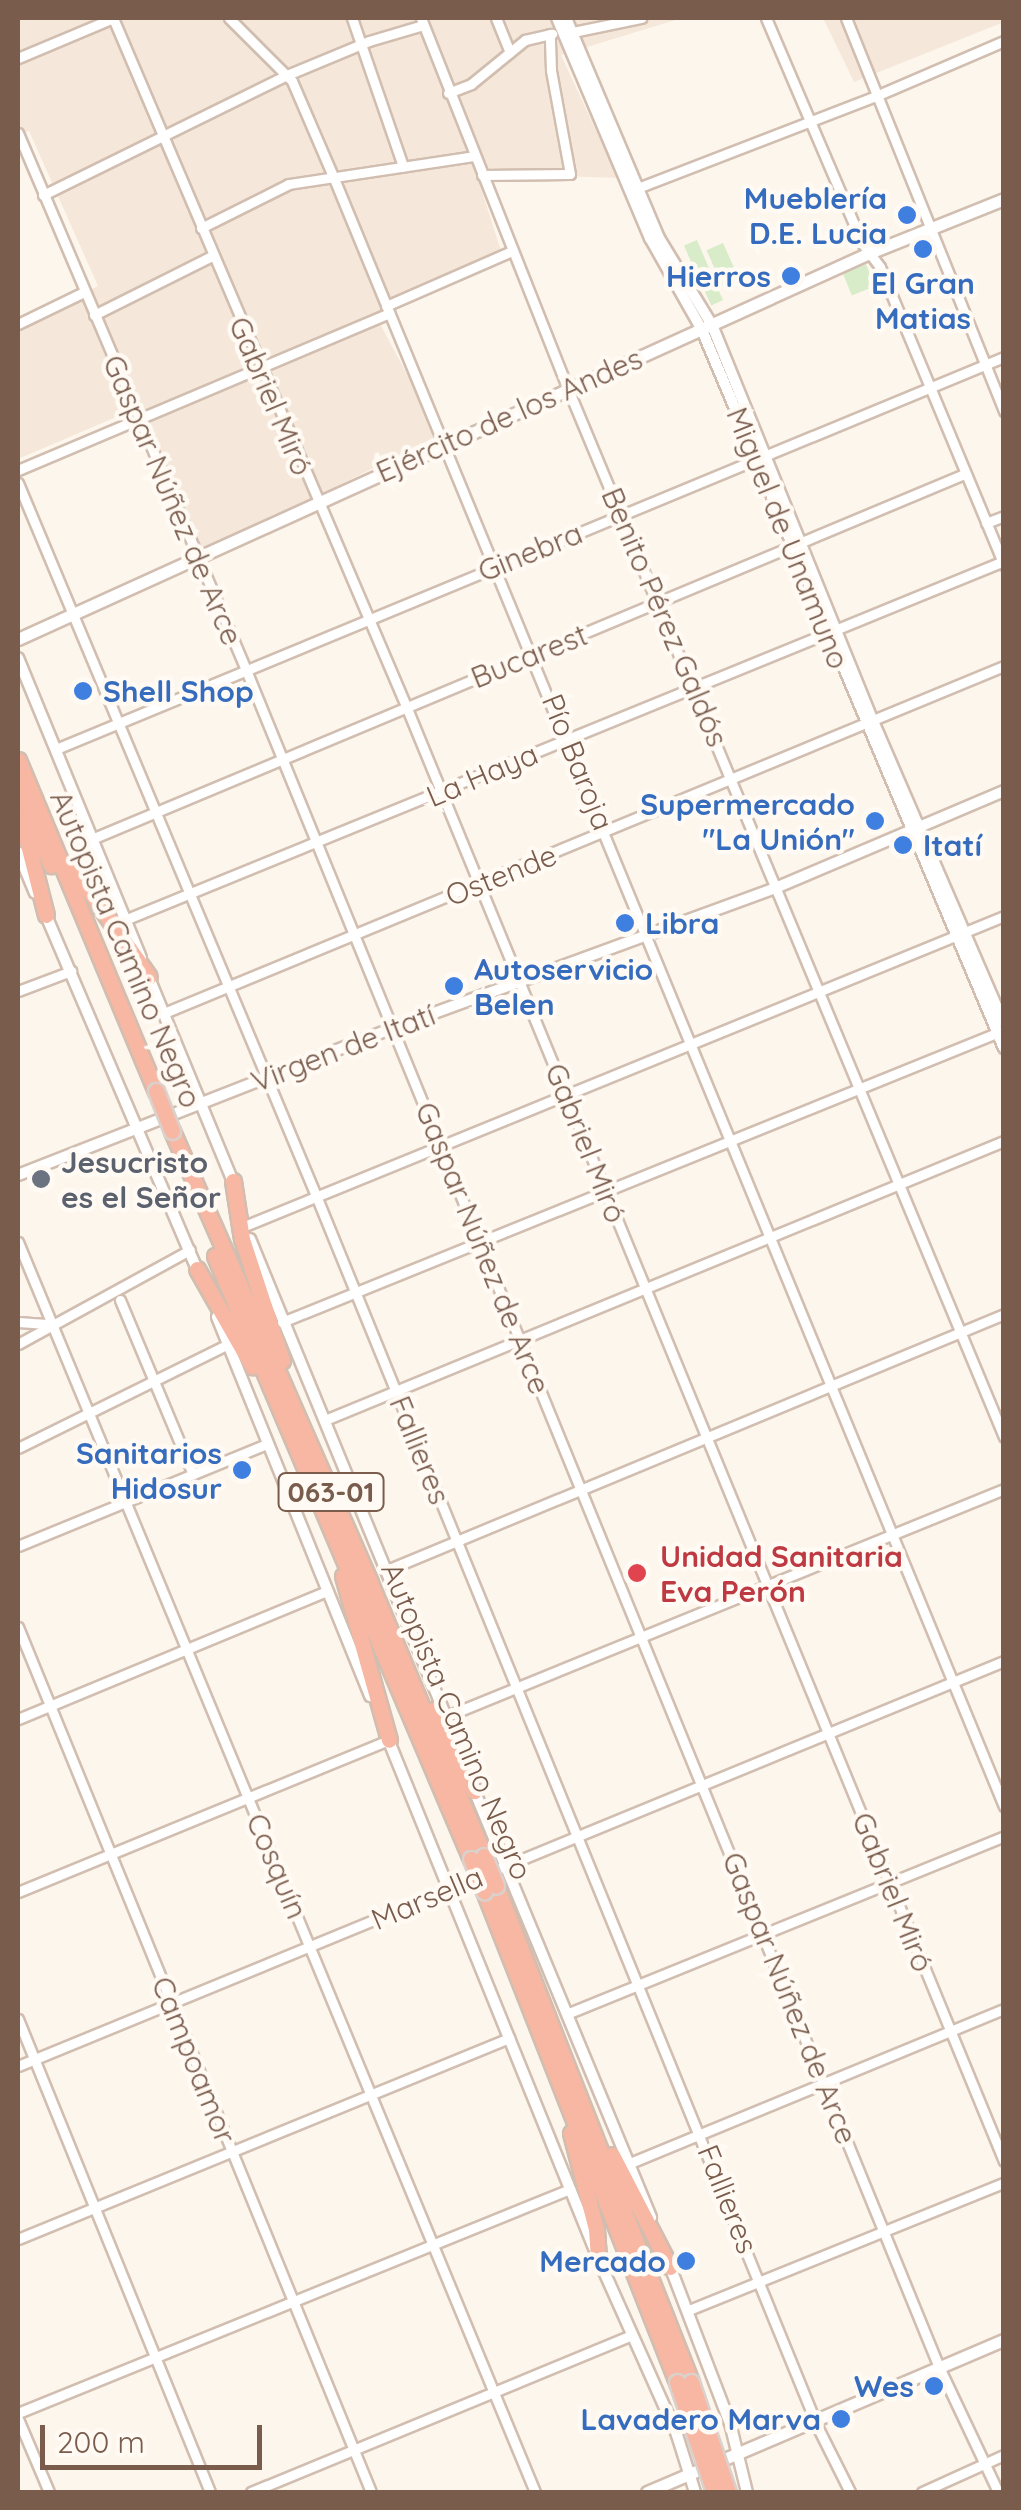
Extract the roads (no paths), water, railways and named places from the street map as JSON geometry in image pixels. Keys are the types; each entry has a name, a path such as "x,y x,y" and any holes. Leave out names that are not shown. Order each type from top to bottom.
{"highway":[{"name":"Autopista Camino Negro","path":"18,760 23,785 167,1132 292,1421 370,1583 477,1858"},
{"path":"23,785 83,886 149,977"},
{"path":"18,804 46,915"},
{"path":"233,1181 242,1239 292,1421"},
{"path":"198,1270 292,1421"},
{"name":"Autopista Camino Negro","path":"292,1421 333,1533 551,2020 684,2382 714,2492"},
{"path":"333,1533 388,1740"},
{"path":"370,1583 474,1790"},
{"name":"Autopista Camino Negro","path":"490,1889 555,2071 728,2492"},
{"path":"551,2020 600,2132 670,2267"},
{"path":"555,2071 596,2229 598,2258"}],"main road":[{"name":"Ejército de los Andes","path":"18,638 869,253 1004,199"},
{"path":"648,2492 1004,2340"}],"street":[{"path":"18,58 113,18"},
{"name":"Gabriel Miró","path":"113,18 406,706 1004,2161"},
{"name":"Pío Baroja","path":"230,18 287,76 334,176 534,654 1004,1806"},
{"path":"352,18 403,166"},
{"path":"496,18 510,52"},
{"path":"557,18 568,33"},
{"path":"566,18 568,33"},
{"path":"448,93 471,84 530,38 641,18"},
{"path":"766,18 869,253 880,267 1003,562"},
{"path":"846,18 1004,411"},
{"path":"43,195 287,76 422,21"},
{"name":"Benito Pérez Galdós","path":"422,21 512,252 1004,1437"},
{"name":"Miguel de Unamuno","path":"568,33 634,190 706,328 1002,1036"},
{"path":"482,175 570,174 551,70 550,34"},
{"path":"634,190 878,95 1004,41"},
{"name":"Gaspar Núñez de Arce","path":"18,138 246,670 939,2367 998,2492"},
{"path":"201,228 282,186 474,156"},
{"path":"18,470 388,310 512,252"},
{"path":"94,314 212,256"},
{"path":"18,324 84,292"},
{"name":"Ginebra","path":"56,749 1004,356"},
{"name":"Bucarest","path":"94,838 964,474"},
{"name":"Fallieres","path":"18,483 317,1198 816,2420 850,2492"},
{"path":"986,523 1004,516"},
{"name":"La Haya","path":"127,920 1003,562"},
{"path":"18,658 202,1101 282,1322 388,1570 474,1790 508,1864 689,2310 739,2453 747,2492"},
{"name":"Ostende","path":"164,1013 1004,666"},
{"name":"Virgen de Itatí","path":"18,1175 393,1028 778,887 1004,791"},
{"path":"18,852 190,1250 630,2336 677,2435 695,2492"},
{"path":"247,1225 1004,916"},
{"path":"18,991 72,971"},
{"path":"282,1322 1002,1036"},
{"path":"325,1420 1004,1141"},
{"name":"Cosquín","path":"18,1242 535,2492"},
{"path":"18,1344 190,1250"},
{"path":"120,1300 192,1472"},
{"path":"388,1570 1004,1314"},
{"path":"18,1322 51,1324"},
{"path":"18,1448 228,1344"},
{"path":"18,1546 267,1444"},
{"path":"447,1716 1004,1489"},
{"path":"18,1719 327,1592"},
{"name":"Campoamor","path":"18,1628 371,2492"},
{"name":"Marsella","path":"18,2066 1004,1661"},
{"path":"18,1892 388,1740"},
{"path":"568,2013 1004,1836"},
{"path":"630,2162 1004,2010"},
{"path":"18,2019 210,2492"},
{"path":"18,2240 509,2038"},
{"path":"689,2310 1004,2182"},
{"path":"49,2492 18,2416 570,2189"},
{"path":"251,2492 630,2336"},
{"path":"922,2492 1004,2455"}],"place":[{"name":"Mueblería D.E. Lucia","path":"907,215"},
{"name":"El Gran Matias","path":"923,249"},
{"name":"Hierros","path":"791,276"},
{"name":"Shell Shop","path":"83,691"},
{"name":"Supermercado \"La Unión\"","path":"875,821"},
{"name":"Itatí","path":"903,845"},
{"name":"Libra","path":"625,923"},
{"name":"Autoservicio Belen","path":"454,986"},
{"name":"Jesucristo es el Señor","path":"41,1179"},
{"name":"Sanitarios Hidosur","path":"242,1470"},
{"name":"Unidad Sanitaria Eva Perón","path":"637,1573"},
{"name":"Mercado","path":"686,2261"},
{"name":"Wes","path":"934,2386"},
{"name":"Lavadero Marva","path":"841,2419"}]}
